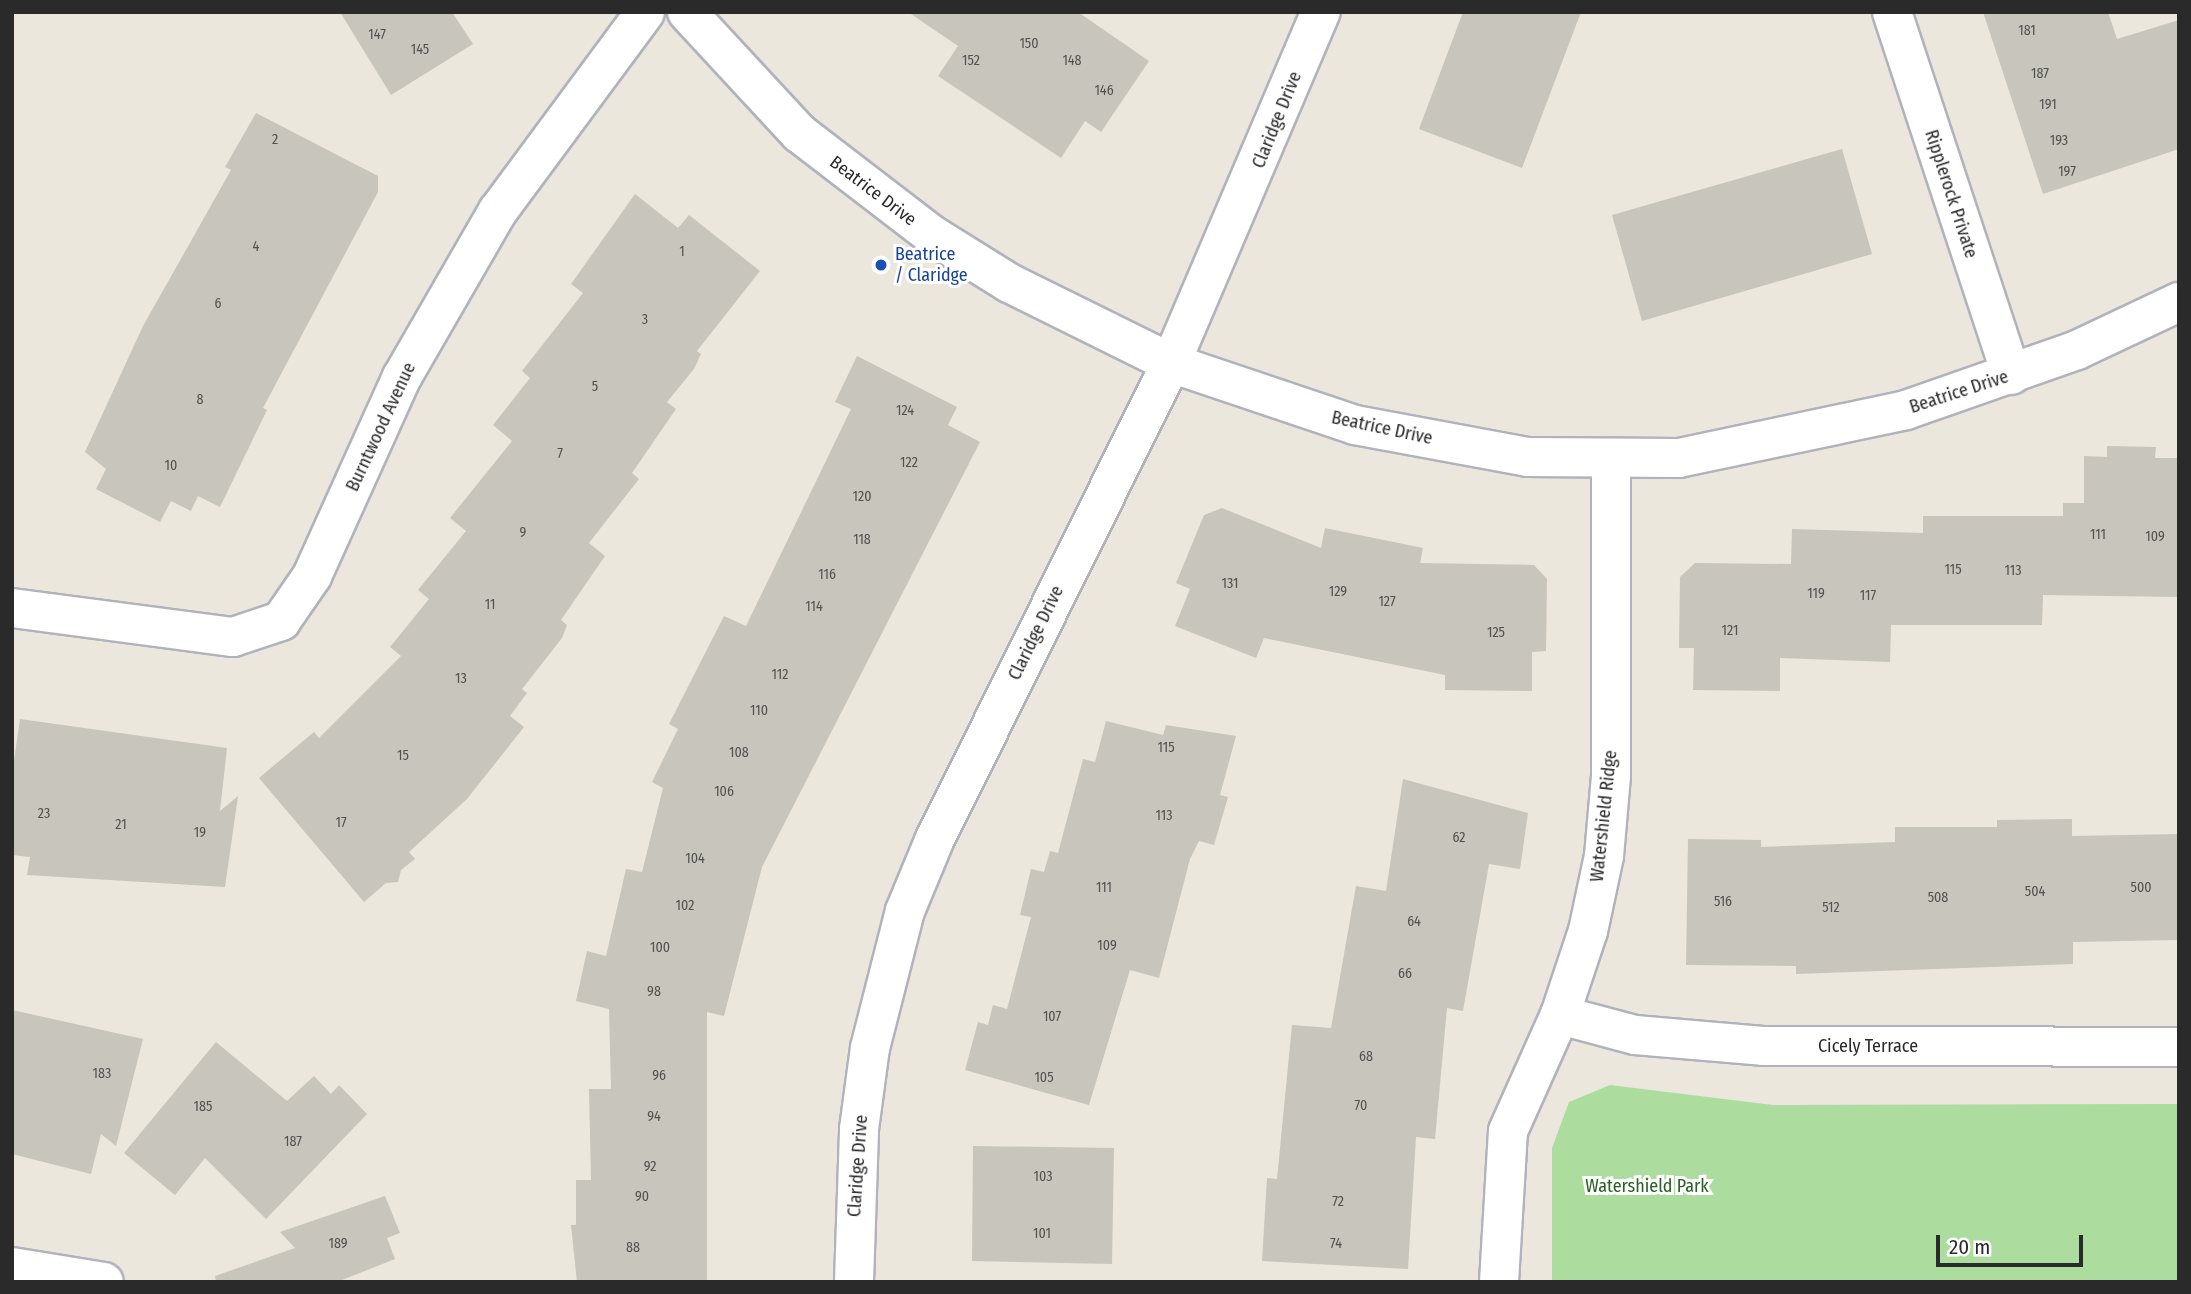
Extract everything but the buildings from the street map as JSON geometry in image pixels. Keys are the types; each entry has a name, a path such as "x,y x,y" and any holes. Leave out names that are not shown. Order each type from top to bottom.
{"street":[{"name":"Burntwood Avenue","path":"12,608 233,637 281,621 312,576 402,377 498,211 645,12"},
{"name":"Beatrice Drive","path":"687,12 799,133 932,235 1061,313 1171,363 1355,425 1527,457 1679,458 1823,431 2011,375 2179,302"},
{"name":"Claridge Drive","path":"854,1282 859,1129 870,1048 905,911 934,841 1171,363 1321,12"},
{"name":"Ripplerock Private","path":"1892,12 2011,375"},
{"name":"Watershield Ridge","path":"1499,1282 1508,1131 1560,1015 1588,931 1604,856 1611,776 1611,459"},
{"name":"Cicely Terrace","path":"1560,1015 1635,1035 1763,1046 2179,1047"},
{"path":"12,1267 104,1282"}],"green space":[{"name":"Watershield Park","path":"1610,1085 1773,1105 2179,1104 2179,1282 1552,1282 1552,1148 1569,1102"}],"place":[{"name":"Beatrice / Claridge","path":"881,265"}]}
